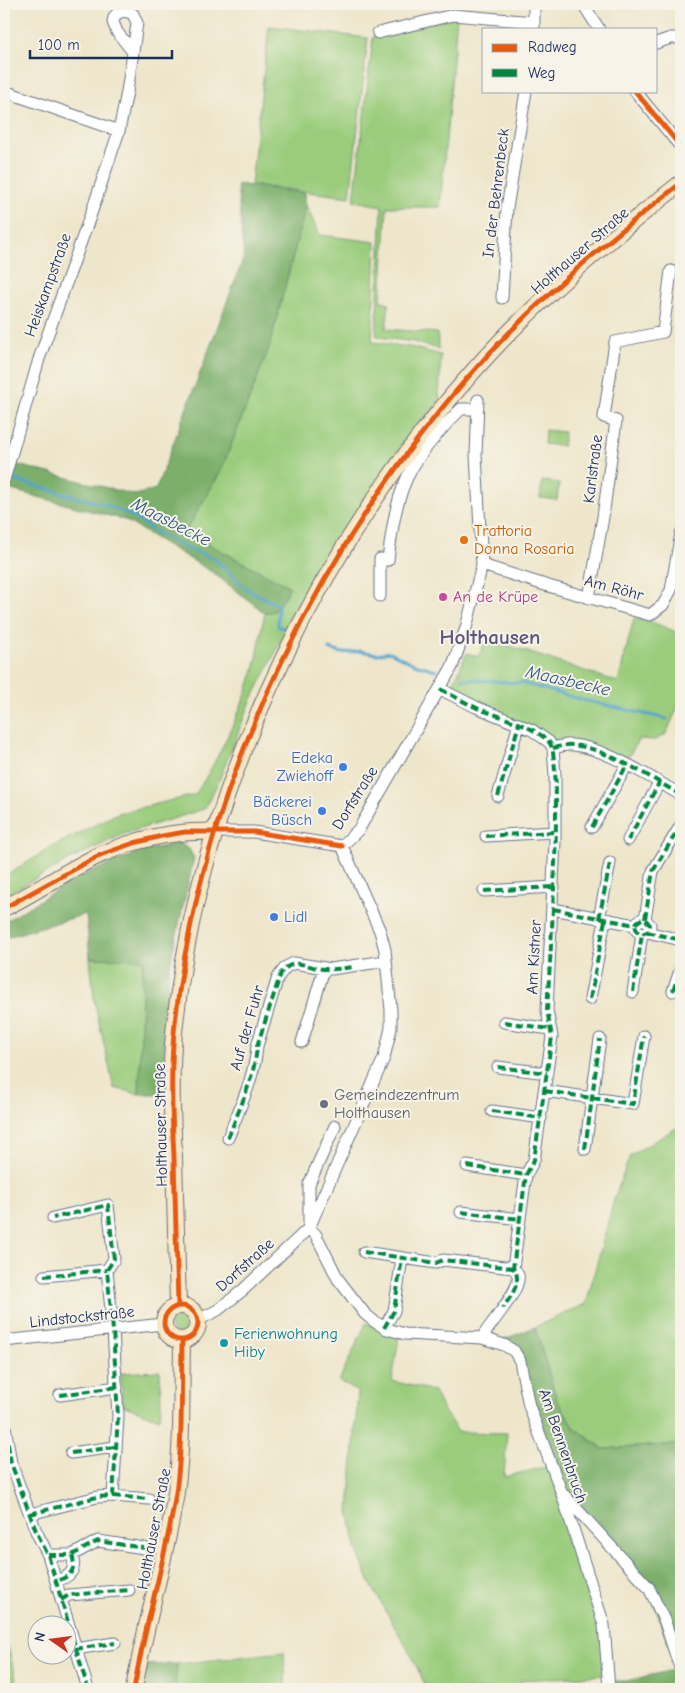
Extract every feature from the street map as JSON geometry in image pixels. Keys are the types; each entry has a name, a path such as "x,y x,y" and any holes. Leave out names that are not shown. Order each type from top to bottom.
{"street":[{"path":"378,33 453,15 534,25 534,4"},
{"path":"583,4 599,28"},
{"path":"658,42 671,38 681,38"},
{"name":"Heiskampstraße","path":"4,480 39,359 119,132 128,92 133,52"},
{"path":"4,92 119,132"},
{"name":"In der Behrenbeck","path":"502,298 507,208 526,92"},
{"path":"636,92 681,147"},
{"name":"Holthauser Straße","path":"178,1306 172,1095 173,1042 186,948 215,832 256,718 300,623 346,544 398,466 431,423 475,370 558,284 630,222 681,183"},
{"name":"Karlstraße","path":"589,598 603,517 616,421 604,417 615,342 663,332 671,271"},
{"name":"Dorfstraße","path":"198,1320 218,1310 232,1299 281,1256 309,1228 384,1058 391,1028 386,961 380,931 342,846 359,829 452,668 466,628 482,565 476,455 477,404 461,409 435,436 412,468 395,513 388,560 380,559 380,596"},
{"name":"Am Röhr","path":"482,565 650,615 663,605 671,590 681,533"},
{"path":"440,689 476,707 532,730 549,742 553,748 570,744 603,752 681,795"},
{"path":"498,796 519,724"},
{"name":"Am Kistner","path":"482,1338 516,1286 518,1277 513,1268 526,1175 534,1160 552,1037 547,1010 554,886 555,775 553,748"},
{"path":"592,827 627,765"},
{"path":"628,840 659,783"},
{"path":"633,992 642,928 653,871 681,825"},
{"path":"4,908 100,855 150,838 185,832 254,832 342,846"},
{"path":"486,836 555,832"},
{"path":"590,999 610,863"},
{"path":"484,891 554,886"},
{"path":"553,909 642,928 681,940"},
{"name":"Auf der Fuhr","path":"228,1138 251,1073 256,1056 256,1046 278,977 286,967 294,964 324,969 347,968 386,961"},
{"path":"674,991 681,968"},
{"path":"302,1042 324,969"},
{"path":"504,1022 550,1028"},
{"path":"545,1091 633,1104 644,1036"},
{"path":"585,1149 600,1039"},
{"path":"498,1068 547,1073"},
{"path":"492,1112 541,1118"},
{"path":"309,1228 309,1184 335,1126"},
{"path":"467,1166 526,1175"},
{"path":"53,1218 108,1205 114,1259 107,1270 118,1416 113,1496"},
{"path":"461,1212 520,1220"},
{"name":"Am Bennenbruch","path":"309,1228 316,1235 333,1270 345,1289 365,1314 384,1328 405,1334 482,1338 504,1345 514,1351 520,1361 530,1406 561,1491 604,1625 608,1683"},
{"path":"364,1252 436,1263 444,1260 513,1268"},
{"path":"384,1328 394,1311 402,1258"},
{"path":"44,1276 107,1270"},
{"path":"178,1306 191,1309 198,1320 194,1334 182,1341 169,1336 163,1324 169,1310 178,1306"},
{"name":"Lindstockstraße","path":"4,1341 163,1324"},
{"name":"Holthauser Straße","path":"134,1689 141,1650 166,1547 176,1493 182,1425 182,1341"},
{"path":"60,1395 117,1387"},
{"path":"4,1420 8,1465 48,1555 66,1616"},
{"path":"71,1452 115,1447"},
{"path":"561,1491 649,1588 665,1622 681,1671"},
{"path":"30,1514 97,1497 149,1498"},
{"path":"48,1555 72,1555 98,1541 144,1548"},
{"path":"56,1581 67,1578 72,1574 75,1563 72,1555"},
{"path":"61,1600 69,1595 129,1590"},
{"path":"78,1648 115,1642"},
{"path":"78,1658 88,1689"},
{"path":"603,1689 608,1683"}],"green space":[{"path":"457,17 440,207 387,207 381,301 389,303 386,329 437,333 439,349 376,335 382,206 354,201 373,37"},
{"path":"269,26 368,38 350,197 251,185"},
{"path":"237,184 305,193 306,206 269,348 221,471 185,532 290,587 275,611 265,613 212,572 125,520 8,489 14,464 135,495 156,489 244,257"},
{"path":"306,206 320,235 376,242 372,342 410,347 441,355 439,401 350,522 328,557 292,620 251,701 217,785 204,809 124,834 73,858 4,896 4,877 52,847 118,813 195,795 237,716 255,666 265,613 275,611 290,587 185,532 221,471 269,348"},
{"path":"545,430 564,432 563,446 544,444"},
{"path":"542,481 559,483 557,500 540,498"},
{"path":"634,618 652,622 681,634 681,700 666,734 656,740 639,739 626,761 554,741 451,688 467,653 479,657 486,638 618,682"},
{"path":"179,843 189,849 194,858 169,968 162,1094 139,1094 143,959 90,958 86,914 4,938 4,922 78,877 142,851"},
{"path":"90,958 143,958 139,1094 114,1088 94,1000"},
{"path":"681,1125 681,1444 604,1449 575,1428 557,1401 535,1327 586,1304 615,1196 630,1156"},
{"path":"180,1314 187,1317 190,1324 187,1331 180,1334 173,1331 170,1324 173,1317"},
{"path":"366,1323 399,1337 392,1381 434,1391 442,1408 458,1432 507,1433 504,1477 549,1466 601,1626 605,1675 521,1680 522,1689 427,1689 412,1657 370,1583 356,1548 349,1511 358,1392 339,1381"},
{"path":"535,1327 557,1400 575,1428 603,1449 681,1444 681,1689 612,1689 611,1681 626,1681 677,1669 645,1577 566,1491 532,1405 522,1358 502,1340"},
{"path":"160,1371 161,1407 159,1419 122,1405 121,1373"},
{"path":"4,1632 19,1689 4,1689"},
{"path":"284,1652 286,1689 175,1689 177,1664"},
{"path":"177,1664 175,1689 139,1689 143,1665"}],"waterway":[{"name":"Maasbecke","path":"11,479 109,506 134,517 154,531 186,548 215,559 245,588 278,605 278,626 285,629"},
{"name":"Maasbecke","path":"329,649 342,653 361,651 376,654 390,652 414,664 436,670"},
{"name":"Maasbecke","path":"462,679 522,683 583,700 667,719"}],"marked path":[{"path":"440,689 477,708 534,731 549,742 554,757 556,786 555,869 547,1010 552,1037 534,1160 526,1175 513,1268 516,1273 517,1283 503,1308"},
{"path":"498,796 519,724"},
{"path":"553,748 570,745 599,751 681,795"},
{"path":"592,827 627,765"},
{"path":"628,840 659,783"},
{"path":"645,919 653,871 681,825"},
{"path":"486,836 555,832"},
{"path":"599,919 610,863"},
{"path":"484,891 554,887"},
{"path":"553,909 635,925 637,931 642,934 649,931 650,925 646,920 642,919 635,925"},
{"path":"590,999 605,920"},
{"path":"647,932 681,940"},
{"path":"633,992 642,934"},
{"path":"228,1138 250,1081 257,1046 281,973 291,965 297,964 330,969 354,967"},
{"path":"673,991 681,968"},
{"path":"504,1022 550,1029"},
{"path":"545,1091 633,1104 644,1036"},
{"path":"585,1149 600,1039"},
{"path":"498,1067 547,1073"},
{"path":"492,1111 541,1118"},
{"path":"467,1166 526,1175"},
{"path":"30,1514 97,1497 113,1496 118,1416 107,1270 114,1259 108,1205 53,1218"},
{"path":"461,1212 520,1219"},
{"path":"364,1252 436,1263 443,1260 513,1268"},
{"path":"384,1328 394,1311 402,1258"},
{"path":"44,1276 107,1270"},
{"path":"60,1395 117,1387"},
{"path":"4,1420 11,1463 36,1531 48,1555 88,1689"},
{"path":"71,1453 115,1447"},
{"path":"113,1496 149,1499"},
{"path":"72,1555 98,1541 144,1548"},
{"path":"48,1555 72,1555 73,1569 69,1575 56,1581"},
{"path":"61,1600 69,1595 129,1590"},
{"path":"78,1649 115,1643"}],"cycle path":[{"path":"636,92 681,147"},
{"path":"178,1306 172,1064 174,1033 188,939 211,845 243,752 282,661 328,574 380,491 438,413 501,341 566,278 681,183"},
{"path":"4,908 100,855 134,843 162,836 185,832 254,832 342,846"},
{"path":"181,1306 188,1307 193,1311 197,1316 198,1323 197,1330 193,1335 188,1339 181,1340 174,1339 169,1335 165,1330 164,1323 165,1316 169,1311 174,1307 181,1306"},
{"path":"134,1689 167,1542 176,1492 181,1436 182,1341"}],"place":[{"name":"Trattoria Donna Rosaria","path":"464,540"},
{"name":"An de Krüpe","path":"443,597"},
{"name":"Edeka Zwiehoff","path":"343,767"},
{"name":"Bäckerei Büsch","path":"322,811"},
{"name":"Lidl","path":"274,917"},
{"name":"Gemeindezentrum Holthausen","path":"324,1104"},
{"name":"Ferienwohnung Hiby","path":"224,1343"}],"district":[{"name":"Holthausen","path":"490,637"}]}
